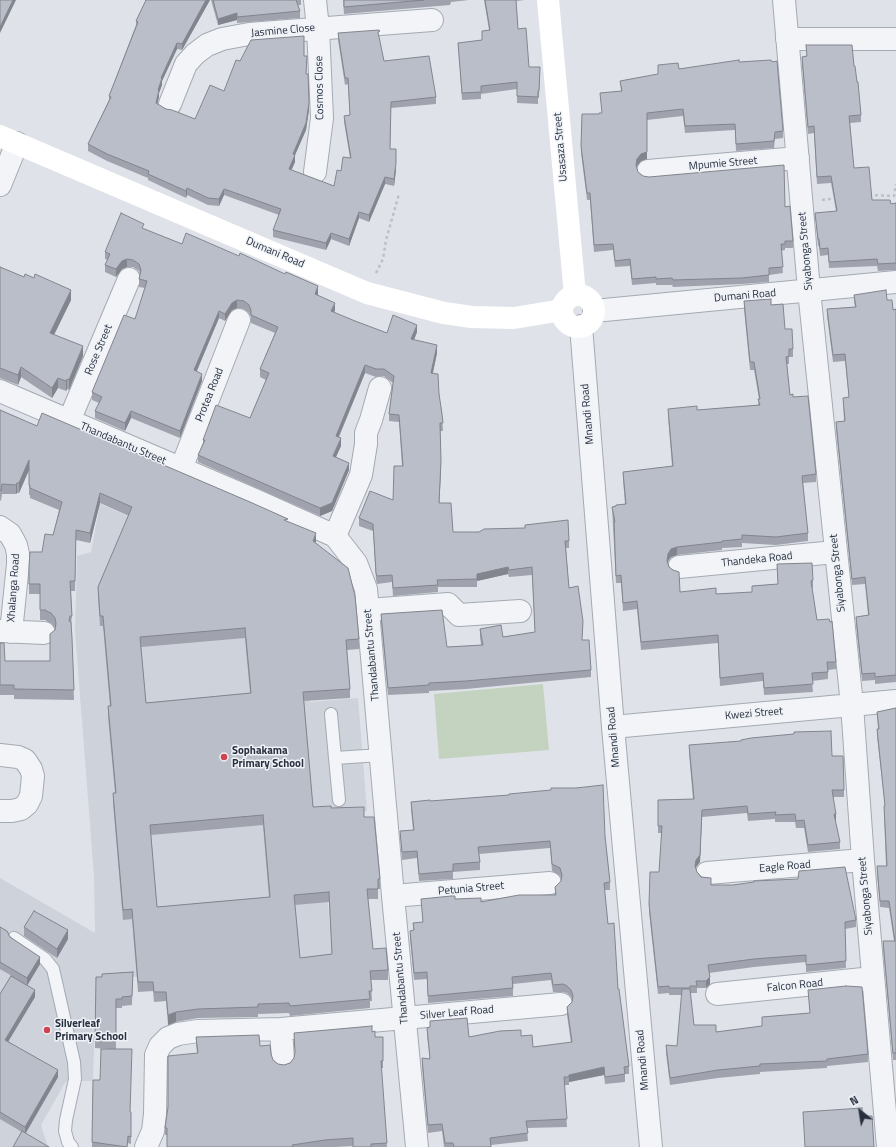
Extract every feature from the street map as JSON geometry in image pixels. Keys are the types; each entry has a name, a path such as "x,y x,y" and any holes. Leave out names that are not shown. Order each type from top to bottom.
{"street":[{"name":"Cosmos Close","path":"315,0 318,28 322,118 315,172"},
{"name":"Usasaza Street","path":"548,0 568,302"},
{"name":"Siyabonga Street","path":"784,0 809,290 852,705 873,978 891,1113 888,1147"},
{"name":"Jasmine Close","path":"170,104 186,64 195,54 207,45 222,39 248,34 432,20"},
{"path":"787,39 896,39"},
{"name":"Dumani Road","path":"9,139 367,293 444,313 514,318 568,302"},
{"path":"0,185 9,139"},
{"name":"Mpumie Street","path":"648,171 798,158"},
{"name":"Rose Street","path":"69,421 129,279"},
{"name":"Dumani Road","path":"588,318 809,290 896,282"},
{"path":"582,295 588,298 593,304 588,318 574,326 568,323 563,317 568,302 582,295"},
{"name":"Mnandi Road","path":"588,318 613,727 651,1147"},
{"name":"Protea Road","path":"181,469 239,320"},
{"path":"335,536 361,475 366,444 366,433 380,388"},
{"name":"Thandabantu Street","path":"0,391 335,536 356,563 366,589 417,1147"},
{"name":"Xhalanga Road","path":"0,527 10,534 16,545 18,554 18,564 5,632 44,633"},
{"name":"Thandeka Road","path":"679,567 835,552"},
{"path":"368,610 448,604 459,615 520,611"},
{"name":"Kwezi Street","path":"613,727 896,701"},
{"path":"0,755 18,757 25,760 31,769 33,776 31,796 27,804 21,809 0,811"},
{"name":"Eagle Road","path":"707,873 863,860"},
{"name":"Petunia Street","path":"393,896 550,883"},
{"name":"Falcon Road","path":"717,994 873,978"},
{"name":"Silver Leaf Road","path":"146,1147 153,1131 155,1114 156,1055 160,1046 168,1038 178,1034 198,1031 281,1029 561,1004"},
{"path":"281,1029 283,1060"}],"lane":[{"path":"331,714 339,800"},
{"path":"335,758 381,755"},
{"path":"14,938 45,959 53,970 74,1062 74,1079 65,1131 68,1142 72,1147"}],"path":[{"path":"864,194 895,196 896,184"},
{"path":"367,293 383,259 386,240 399,194"},
{"path":"802,203 843,197"}],"shaded area":[{"name":"Sophakama Primary School","path":"100,504 300,591 310,702 358,698 367,811 320,815 333,961 96,980 93,1081 66,1081 41,1125 48,1147 0,1147 0,878 95,933 94,876 75,631 77,556 91,552"}],"green space":[{"path":"543,684 549,750 439,759 434,694"}],"building":[{"path":"0,0 13,0 0,27"},
{"path":"146,0 206,0 182,44 177,43 161,78 156,103 166,109 195,119 210,85 224,91 236,60 240,61 251,40 304,36 304,56 307,56 306,74 308,74 309,103 306,123 293,154 295,155 289,169 334,186 337,170 341,171 343,157 351,158 344,116 350,115 348,78 345,78 338,33 379,30 380,31 378,32 384,61 429,56 436,97 391,102 390,149 396,149 394,179 385,177 369,215 359,212 349,239 331,233 326,243 273,230 281,209 224,189 219,199 208,198 187,188 186,191 148,174 149,171 107,154 88,144 111,97 109,96 138,22 136,21"},
{"path":"213,0 296,0 300,11 237,17 237,13 218,19"},
{"path":"344,0 424,0 344,7"},
{"path":"485,0 516,0 518,29 526,28 529,67 540,67 538,97 517,96 517,82 481,86 481,92 462,93 458,43 482,40 482,31 490,30"},
{"path":"806,45 852,45 854,66 858,82 861,115 849,116 854,168 869,167 872,200 890,200 891,204 896,203 896,263 878,264 877,259 829,262 828,248 820,249 815,213 837,211 831,176 817,177 814,126 808,127 802,57 807,56"},
{"path":"739,60 739,62 777,61 783,131 775,132 774,141 736,144 735,124 685,126 683,109 647,113 647,152 641,154 637,159 636,165 638,172 643,176 649,177 784,165 785,207 790,206 793,241 785,241 785,244 781,244 783,267 769,268 769,275 742,278 673,280 672,278 656,279 656,277 632,279 630,259 615,261 613,244 594,245 590,193 587,193 581,146 582,114 602,113 600,93 622,91 620,81 658,74 658,65 678,63 679,69"},
{"path":"121,213 144,224 142,228 182,244 186,233 239,256 240,253 285,274 286,272 318,286 315,294 335,303 331,311 355,321 387,333 393,315 417,325 411,339 437,345 431,373 438,374 443,423 440,423 441,461 439,503 451,503 453,532 479,532 484,529 525,528 525,525 568,520 569,541 565,541 569,588 578,586 583,621 582,640 589,640 591,670 429,683 429,685 388,688 381,614 442,610 447,647 483,645 480,629 501,625 503,637 535,632 532,567 509,570 508,567 477,574 477,579 437,580 438,585 393,588 392,575 377,576 373,524 359,518 370,491 393,500 394,466 403,466 399,415 389,414 394,376 384,369 376,369 365,365 336,436 341,438 333,456 349,463 332,503 320,508 198,455 205,440 203,440 216,405 250,418 269,373 260,369 278,327 251,315 249,305 244,301 237,300 232,303 225,314 219,311 194,370 202,374 180,431 131,411 125,423 95,411 102,397 92,392 124,315 135,319 147,281 139,279 141,270 139,264 133,260 127,259 122,261 116,269 105,265 110,254 105,252"},
{"path":"0,267 24,277 25,274 34,278 35,274 71,290 50,333 83,346 69,380 67,379 66,381 58,378 52,388 21,367 18,375 0,368"},
{"path":"886,290 887,300 892,300 893,310 896,309 896,675 875,677 875,673 862,674 856,617 869,615 865,577 852,579 836,422 845,421 843,398 849,397 845,354 833,355 827,309 856,307 854,295"},
{"path":"771,299 771,305 783,304 785,329 792,329 793,349 789,349 789,356 786,357 790,395 793,394 793,397 808,396 816,474 802,476 808,533 776,537 742,535 742,539 677,547 671,549 668,554 667,561 669,567 679,572 680,592 716,588 716,594 752,592 752,586 778,584 777,564 812,563 813,580 811,581 817,620 829,619 830,622 832,621 836,662 827,662 828,672 812,673 813,684 764,688 763,673 720,678 718,635 641,642 637,601 623,603 621,575 616,576 615,522 612,507 626,504 623,472 673,466 668,409 697,406 697,410 760,405 754,362 750,362 744,301"},
{"path":"0,410 37,426 42,413 250,502 288,519 284,520 316,533 313,541 348,568 355,596 359,639 346,640 350,689 303,692 313,807 364,807 364,817 374,817 380,879 378,879 378,889 367,889 373,949 386,948 388,970 370,971 372,991 369,991 370,999 290,1006 289,1003 258,1004 258,1007 198,1009 176,1012 168,1015 166,992 154,992 153,982 138,982 132,909 123,910 113,793 116,793 108,706 111,706 103,616 100,616 98,587 132,507 100,493 90,533 76,530 75,581 70,581 72,616 70,616 69,621 71,622 74,690 14,689 14,685 0,685 0,643 4,643 5,661 50,661 50,634 55,630 56,623 55,618 51,613 46,610 40,610 40,584 29,584 30,552 42,552 45,534 53,535 62,502 30,488 29,460 19,483 16,485 2,484 1,491","holes":["245,628 251,693 146,703 140,637","263,815 270,897 157,907 150,825","329,892 332,954 300,958 294,895"]},
{"path":"896,708 896,1053 893,1053 883,941 895,941 889,901 880,901 877,866 887,866 885,806 877,729 879,729 877,712"},
{"path":"831,731 832,756 843,756 844,790 832,790 836,814 834,814 840,842 808,845 804,820 796,821 795,814 775,815 776,812 748,814 747,806 702,810 700,855 696,860 695,866 701,877 711,878 711,885 733,885 754,881 798,879 799,871 845,867 856,920 845,922 846,961 806,965 806,955 754,959 708,965 710,977 706,981 696,981 697,986 690,986 690,988 669,988 669,986 658,987 649,904 650,872 659,872 662,826 658,826 658,800 694,799 689,745 741,741 751,738 794,734 794,732"},
{"path":"603,785 605,836 610,882 604,883 608,924 614,923 618,989 629,1066 624,1067 625,1074 605,1077 604,1067 569,1075 569,1077 564,1077 567,1119 526,1121 528,1133 490,1138 491,1147 454,1147 453,1143 445,1143 442,1124 428,1125 422,1058 430,1059 427,1028 430,1027 430,1021 467,1018 469,1037 500,1031 521,1030 521,1036 532,1035 533,1047 572,1042 567,1007 572,1002 573,996 571,990 567,986 563,984 553,985 551,973 512,977 513,988 428,996 427,972 414,973 410,931 414,930 413,923 423,922 421,899 455,896 455,899 481,898 481,902 519,895 556,895 555,887 561,881 562,875 560,868 552,864 550,841 478,847 480,862 453,864 453,871 419,874 417,851 402,852 400,831 414,830 411,802 509,795 551,790 551,788 576,788"},
{"path":"34,911 68,930 57,949 24,927"},
{"path":"0,927 7,931 10,937 40,957 27,978 0,962"},
{"path":"133,972 132,996 116,999 116,1041 95,1040 96,977 102,977 102,974"},
{"path":"11,976 35,990 5,1040 58,1070 25,1127 0,1112 0,994"},
{"path":"846,986 862,987 868,1054 827,1059 827,1061 760,1064 760,1066 718,1070 670,1078 666,1045 677,1046 682,989 690,989 694,1025 716,1025 716,1032 762,1026 762,1017 810,1013 808,990"},
{"path":"372,1026 372,1032 375,1031 375,1037 383,1037 383,1061 381,1061 387,1143 371,1144 371,1147 353,1147 353,1138 325,1140 292,1145 293,1147 167,1147 167,1128 165,1128 168,1107 168,1056 198,1053 196,1037 259,1035 260,1046 270,1045 273,1060 278,1064 284,1065 290,1063 294,1058 294,1033"},
{"path":"101,1049 132,1049 130,1112 131,1137 128,1136 127,1147 92,1142 93,1080 100,1080"},
{"path":"862,1108 862,1116 872,1116 874,1147 805,1147 803,1112"},
{"path":"22,1131 49,1147 13,1147"}],"place":[{"name":"Sophakama Primary School","path":"224,757"},
{"name":"Silverleaf Primary School","path":"47,1030"}]}
